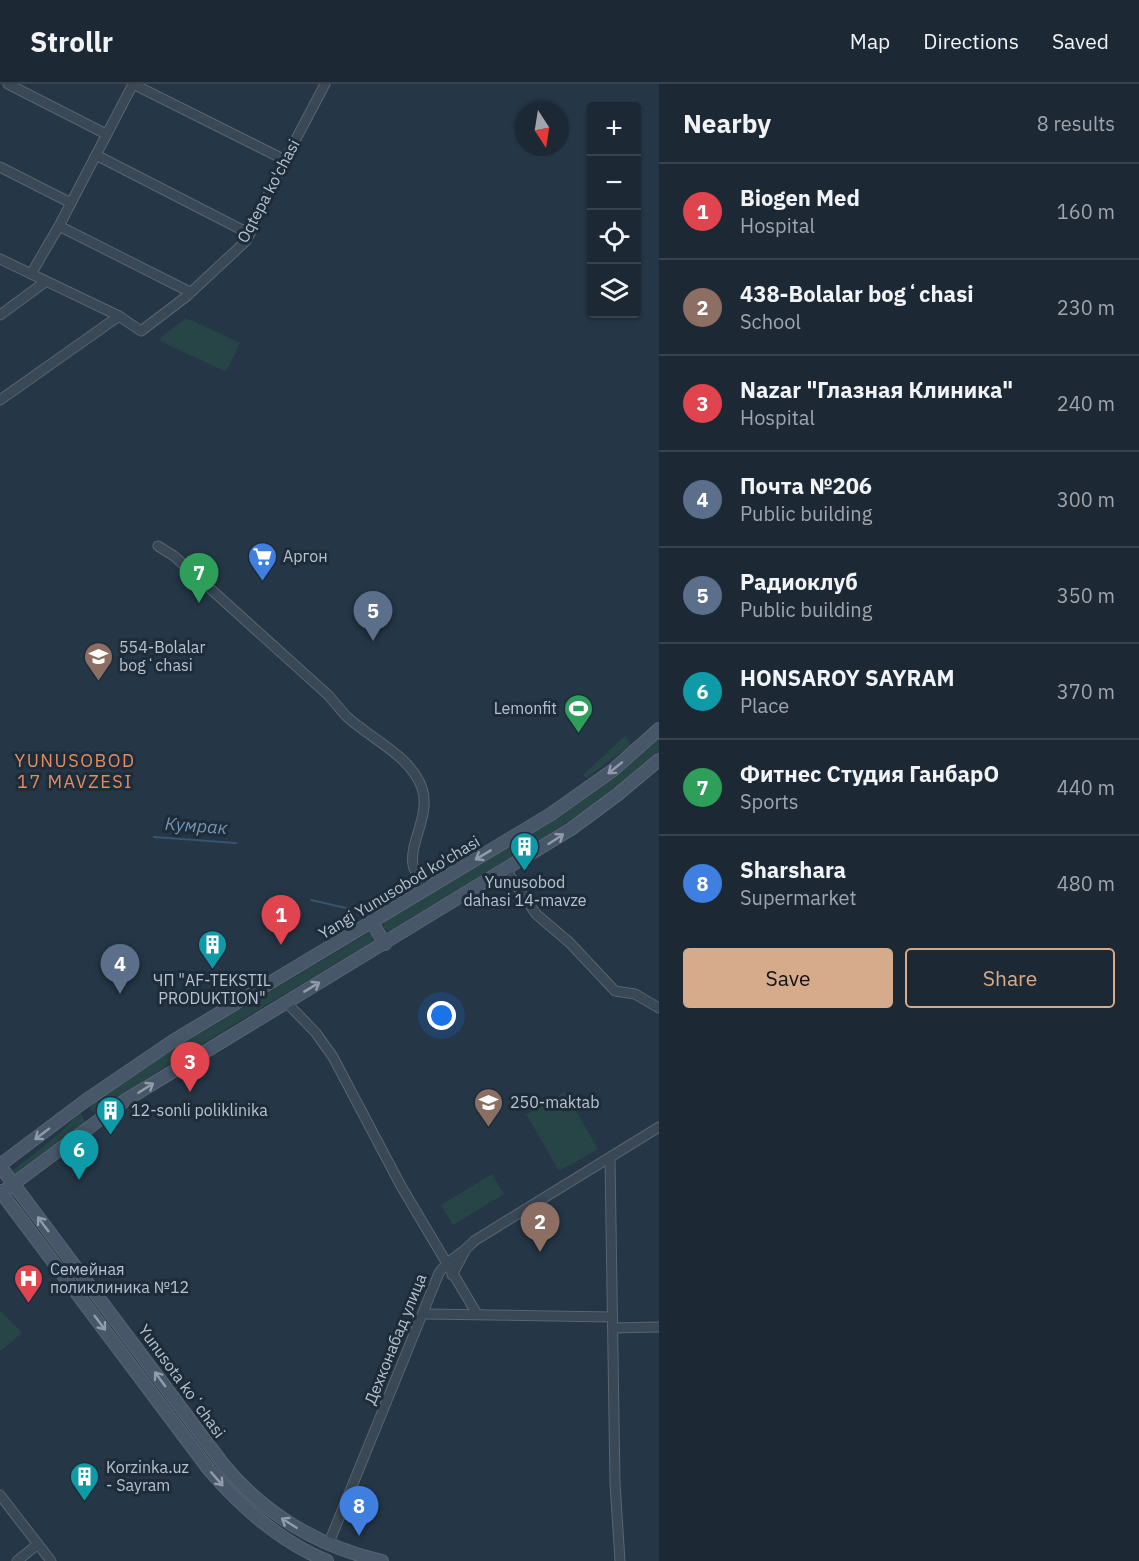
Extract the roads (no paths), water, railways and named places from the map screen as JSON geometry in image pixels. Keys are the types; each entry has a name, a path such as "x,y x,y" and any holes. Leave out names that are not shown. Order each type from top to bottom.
{"main road":[{"name":"Yangi Yunusobod ko'chasi","path":"0,1166 85,1101 173,1041 426,890 574,798 613,770 659,729"},
{"path":"1,1192 136,1094 506,870 588,817 659,760"},
{"path":"372,922 385,944"},
{"path":"85,1101 87,1118 98,1120"},
{"name":"Yunusota koʻchasi","path":"0,1166 234,1478 269,1509 313,1538 328,1545 382,1561"},
{"name":"Yunusota koʻchasi","path":"1,1192 210,1471 229,1493 254,1515 312,1558 327,1561"},
{"path":"312,1558 313,1538"},
{"path":"312,1558 328,1545"}],"street":[{"path":"8,84 106,134"},
{"path":"31,274 59,226 133,84 285,160"},
{"name":"Oqtepa ko'chasi","path":"119,316 141,331 190,292 246,241 325,84"},
{"path":"96,155 250,234"},
{"path":"0,167 71,203"},
{"path":"59,226 190,292"},
{"path":"0,259 119,316"},
{"path":"0,315 45,282"},
{"path":"0,400 119,316"},
{"path":"158,546 174,556 328,695 346,716 411,768 422,789 424,799 422,820 412,863 426,890"},
{"path":"506,870 536,914 570,943 615,991 635,994 659,1008"},
{"name":"Дехконабад улица","path":"287,1003 311,1028 333,1057 401,1186 445,1263 328,1545"},
{"path":"452,1275 466,1250 474,1241 659,1127"},
{"path":"610,1159 615,1483 620,1561"},
{"path":"466,1250 445,1263 477,1314"},
{"path":"424,1314 612,1317"},
{"path":"613,1328 659,1327"},
{"path":"0,1495 51,1561"},
{"path":"17,1561 38,1544"}],"waterway":[{"name":"Кумрак","path":"154,837 236,843"},
{"name":"Кумрак","path":"311,900 359,911"}],"place":[{"name":"Аргон","path":"262,582"},
{"name":"Фитнес Студия ГанбарО","path":"199,603"},
{"name":"Радиоклуб","path":"373,641"},
{"name":"554-Bolalar bogʻchasi","path":"98,682"},
{"name":"Lemonfit","path":"578,734"},
{"name":"Yunusobod dahasi 14-mavze","path":"525,872"},
{"name":"Biogen Med","path":"281,945"},
{"name":"ЧП \"AF-TEKSTIL PRODUKTION\"","path":"212,970"},
{"name":"Почта №206","path":"120,994"},
{"name":"Nazar \"Глазная Клиника\"","path":"190,1092"},
{"name":"250-maktab","path":"489,1128"},
{"name":"12-sonli poliklinika","path":"110,1136"},
{"name":"HONSAROY SAYRAM","path":"79,1180"},
{"name":"438-Bolalar bogʻchasi","path":"540,1252"},
{"name":"Семейная поликлиника №12","path":"29,1304"},
{"name":"Korzinka.uz - Sayram","path":"85,1502"},
{"name":"Sharshara","path":"359,1536"}],"district":[{"name":"YUNUSOBOD 17 MAVZESI","path":"75,771"}]}
